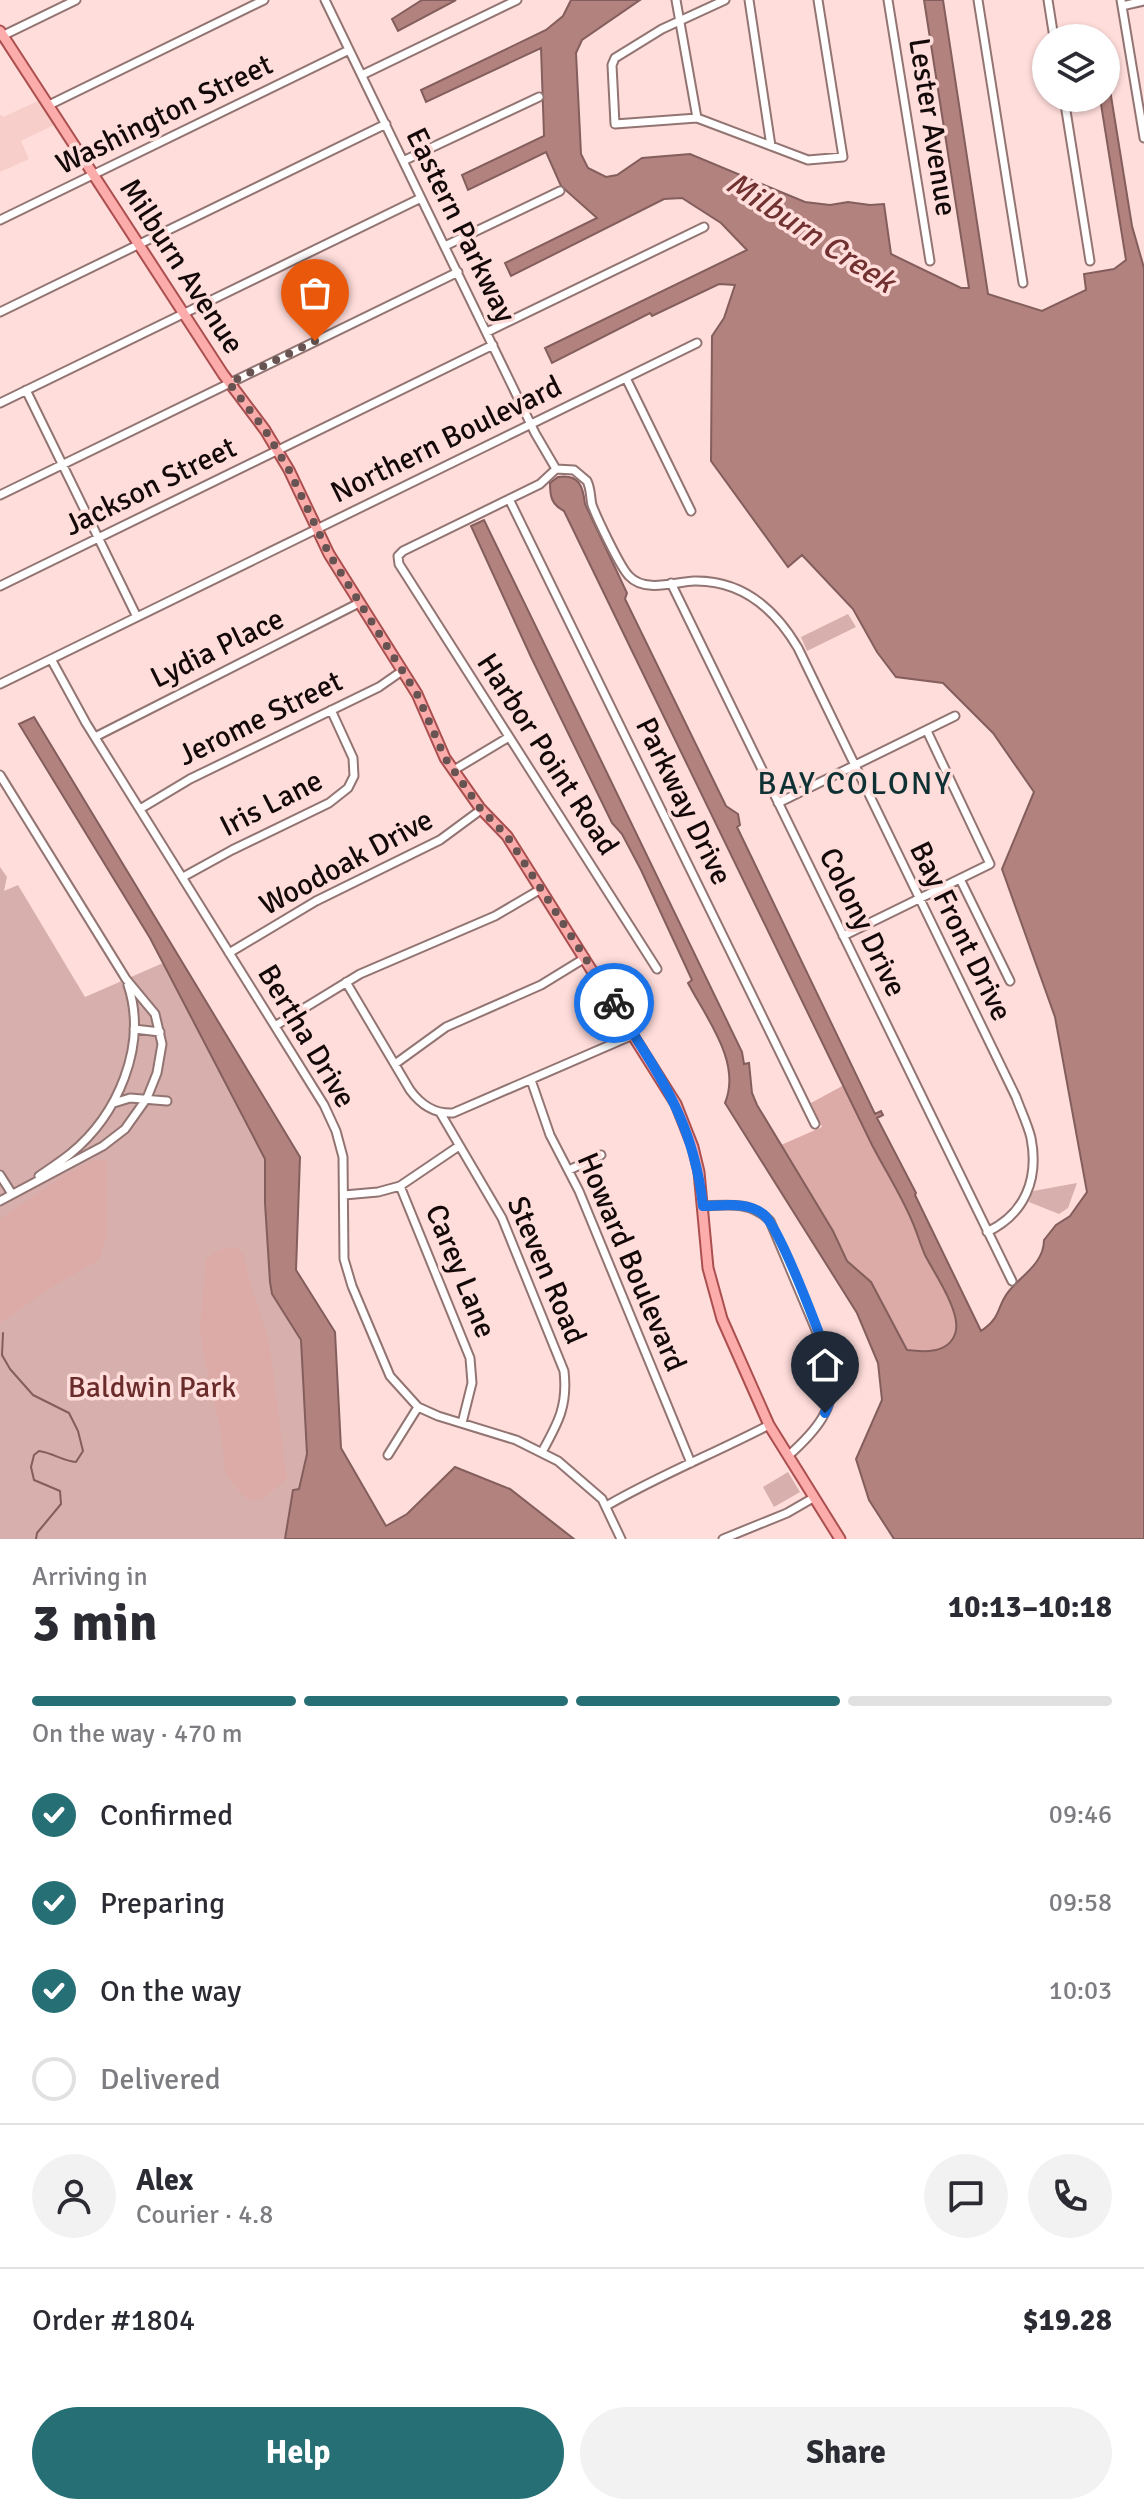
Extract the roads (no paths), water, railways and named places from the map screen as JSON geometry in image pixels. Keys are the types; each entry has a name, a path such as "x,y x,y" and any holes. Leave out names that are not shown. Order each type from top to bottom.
{"main road":[{"name":"Milburn Avenue","path":"1,35 229,383 278,451 359,603 417,694 437,743 482,809 507,836 664,1083 684,1122 699,1172 708,1268 714,1298 769,1425 840,1539"}],"street":[{"path":"1,35 76,0"},
{"path":"49,105 264,0"},
{"name":"Eastern Parkway","path":"325,0 556,469"},
{"path":"362,75 517,0"},
{"path":"676,0 697,118"},
{"path":"725,0 681,20 615,58 612,65 615,124 697,118 808,160 843,157 818,0"},
{"path":"749,0 771,146"},
{"name":"Lester Avenue","path":"888,0 930,261"},
{"path":"978,0 1023,283"},
{"path":"1048,0 1052,24"},
{"path":"1144,1 1122,3 1144,138"},
{"name":"Washington Street","path":"0,220 349,50"},
{"path":"403,161 539,97"},
{"path":"1066,112 1090,261"},
{"path":"0,312 386,124"},
{"path":"445,246 560,191"},
{"path":"0,403 421,198"},
{"path":"487,332 704,227"},
{"path":"0,495 458,272"},
{"name":"Northern Boulevard","path":"0,684 697,343"},
{"name":"Jackson Street","path":"0,586 493,345"},
{"path":"626,378 691,511"},
{"path":"26,390 137,617"},
{"path":"509,499 540,484 556,469"},
{"name":"Bay Front Drive","path":"556,469 574,470 587,481 592,504 630,578 646,585 697,581 731,587 757,599 774,613 798,648 1016,1097 1031,1138 1033,1162 1030,1184 1022,1205 1008,1221 987,1232"},
{"name":"Harbor Point Road","path":"509,499 403,551 398,556 399,564 657,969"},
{"name":"Parkway Drive","path":"509,499 815,1124"},
{"name":"Colony Drive","path":"671,583 1012,1281"},
{"name":"Lydia Place","path":"95,737 359,603"},
{"name":"Bertha Drive","path":"51,659 95,737 324,1105 343,1157 342,1242 352,1286 390,1376 418,1407 516,1440 542,1452 577,1475 608,1505 621,1539"},
{"name":"Jerome Street","path":"140,809 190,779 379,687 402,671"},
{"name":"Iris Lane","path":"183,877 329,803 348,788 354,776 353,758 331,710"},
{"path":"778,803 955,716"},
{"path":"843,936 990,864 927,731"},
{"path":"454,770 509,737"},
{"path":"0,775 126,979 155,1014 160,1032 160,1059 147,1098 125,1129 103,1146 0,1201"},
{"name":"Woodoak Drive","path":"229,953 316,901 440,840 482,809"},
{"path":"960,879 1010,981"},
{"path":"275,1026 372,968 495,916 541,889"},
{"path":"395,1064 446,1027 541,985 585,958"},
{"path":"14,1193 71,1153 114,1103 131,1056 134,1029 133,1001 126,979"},
{"path":"346,982 417,1100 441,1114 453,1113 633,1035"},
{"path":"134,1029 160,1032"},
{"name":"Howard Boulevard","path":"531,1080 550,1135 600,1239 691,1463"},
{"path":"114,1103 130,1098 167,1101"},
{"name":"Steven Road","path":"441,1114 502,1218 564,1371 564,1408 542,1452"},
{"path":"344,1195 378,1192 400,1186 459,1146"},
{"path":"569,1170 601,1155"},
{"path":"0,1175 14,1193"},
{"name":"Carey Lane","path":"400,1186 470,1358 472,1383 462,1423"},
{"path":"703,1206 745,1206 763,1213 770,1221 829,1360 833,1392 825,1413 813,1433 788,1456"},
{"path":"388,1455 418,1407"},
{"path":"608,1505 650,1480 722,1450 769,1425"},
{"path":"723,1539 787,1513 813,1498"}],"water":[{"path":"422,0 456,0 398,31 392,19"},
{"name":"Milburn Creek","path":"571,0 640,0 582,40 576,53 581,154 588,168 606,177 617,175 642,158 690,154 805,202 884,204 891,254 961,288 969,288 924,0 943,0 988,294 1042,311 1086,290 1084,274 1114,269 1126,260 1102,112 1114,112 1132,226 1144,268 1144,1539 894,1539 869,1500 856,1459 882,1400 878,1363 857,1313 725,1103 729,1072 720,1041 688,983 692,980 641,870 622,834 612,823 471,526 484,520 742,1052 744,1064 749,1063 752,1093 757,1105 833,1231 847,1261 871,1282 907,1350 941,1348 952,1341 955,1316 925,1255 908,1211 872,1145 564,511 552,499 550,483 558,477 571,477 579,483 585,504 627,593 625,599 726,806 738,814 740,825 737,827 875,1114 881,1111 883,1115 877,1118 981,1331 996,1316 1009,1291 1036,1262 1044,1240 1056,1225 1070,1216 1087,1192 1055,1017 1002,869 1034,792 993,733 943,683 896,677 877,652 853,609 802,555 788,567 711,461 712,336 724,318 735,285 719,284 652,316 650,313 552,363 545,348 747,250 721,223 682,198 664,199 511,276 505,263 597,218 561,186 546,152 468,190 462,175 544,136 541,48 426,102 421,90 546,30 563,16"},
{"path":"34,717 300,1157 296,1270 335,1332 341,1448 386,1526 407,1514 455,1467 510,1489 574,1539 285,1539 293,1490 299,1489 307,1454 301,1340 272,1294 265,1159 150,938 19,724"}],"waterway":[{"path":"3,1333 2,1355 10,1369 33,1395 69,1413 83,1451 76,1462 39,1451 34,1455 31,1467 34,1480 60,1491 61,1504 37,1533 36,1539"}],"district":[{"name":"BAY COLONY","path":"855,783"}],"park label":[{"name":"Baldwin Park","path":"152,1387"}]}
